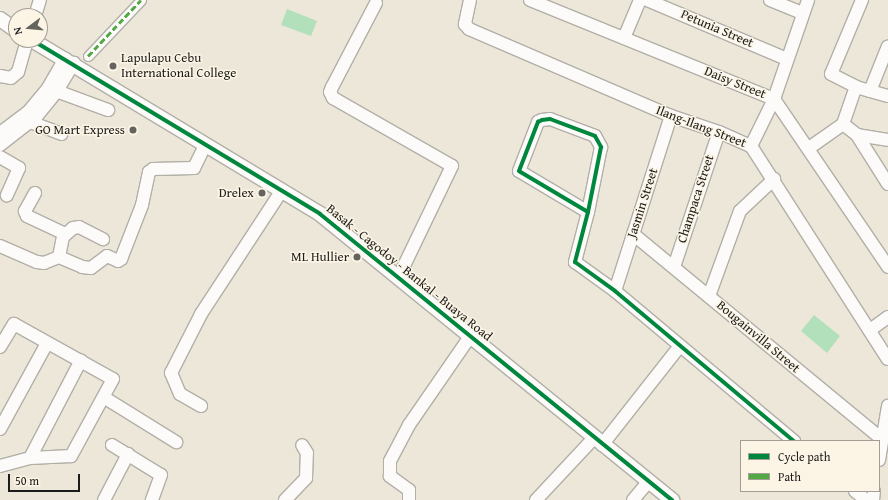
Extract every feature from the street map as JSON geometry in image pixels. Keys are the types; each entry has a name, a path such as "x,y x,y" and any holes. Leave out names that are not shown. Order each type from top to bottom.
{"street":[{"path":"88,56 141,0"},
{"name":"Ilang-Ilang Street","path":"470,0 465,24 469,29 671,116 719,132 751,146 774,179 888,359"},
{"name":"Daisy Street","path":"530,0 774,99 809,148 888,267"},
{"path":"624,38 640,0"},
{"name":"Petunia Street","path":"647,0 787,59"},
{"path":"770,0 802,13"},
{"path":"751,146 774,99 802,13 808,0"},
{"path":"862,0 831,74 856,87 888,96"},
{"path":"376,3 330,92 333,98 452,166 399,276"},
{"path":"870,91 888,46"},
{"path":"0,76 11,78 18,72 25,48"},
{"name":"Basak - Cagodoy - Bankal - Buaya Road","path":"46,48 320,214 399,276 598,441 672,500"},
{"path":"0,133 9,125 26,120 53,90 69,61"},
{"path":"809,148 844,124 856,87"},
{"path":"53,90 108,110"},
{"name":"Jasmin Street","path":"615,291 671,116"},
{"path":"588,212 518,171 538,122 550,119 595,136 600,141 602,146 588,212 575,262 615,291 679,347 793,440"},
{"path":"26,120 61,134"},
{"path":"844,124 857,135 888,184"},
{"path":"0,145 9,125"},
{"name":"Champaca Street","path":"674,267 719,132"},
{"path":"857,135 888,140"},
{"path":"0,246 36,262 44,263 59,257 82,267 91,268 107,256 118,261 122,259 142,205 149,172 153,169 194,168 205,145"},
{"path":"0,157 19,168 7,195"},
{"path":"709,296 740,211 774,179"},
{"path":"201,406 180,394 171,373 201,314 282,190"},
{"path":"35,193 26,211 27,216 65,234"},
{"path":"59,257 65,234 70,229 79,227 103,239"},
{"name":"Bougainvilla Street","path":"633,234 882,439"},
{"path":"870,330 888,317"},
{"path":"0,347 14,324 113,379 105,398 71,456 30,458 0,466"},
{"path":"409,500 409,490 390,476 390,461 409,425 471,335"},
{"path":"0,428 47,343"},
{"path":"536,500 598,441 679,347"},
{"path":"30,458 81,360"},
{"path":"105,398 176,442"},
{"path":"880,453 888,406"},
{"path":"112,445 161,476 152,500"},
{"path":"285,500 306,478 307,453 302,445"},
{"path":"104,500 128,454"},
{"path":"633,500 648,482"},
{"path":"856,492 866,500"}],"green space":[{"path":"287,9 317,21 311,36 281,25"},
{"path":"814,315 840,336 827,353 801,331"}],"marked path":[{"path":"88,56 141,0"}],"cycle path":[{"path":"45,48 320,214 672,500"},
{"path":"550,119 595,136 601,147 588,212 519,171 538,122 550,119"},
{"path":"588,212 575,262 615,291 793,440"}],"place":[{"name":"Lapulapu Cebu International College","path":"113,66"},
{"name":"GO Mart Express","path":"133,130"},
{"name":"Drelex","path":"262,193"},
{"name":"ML Hullier","path":"357,257"}]}
